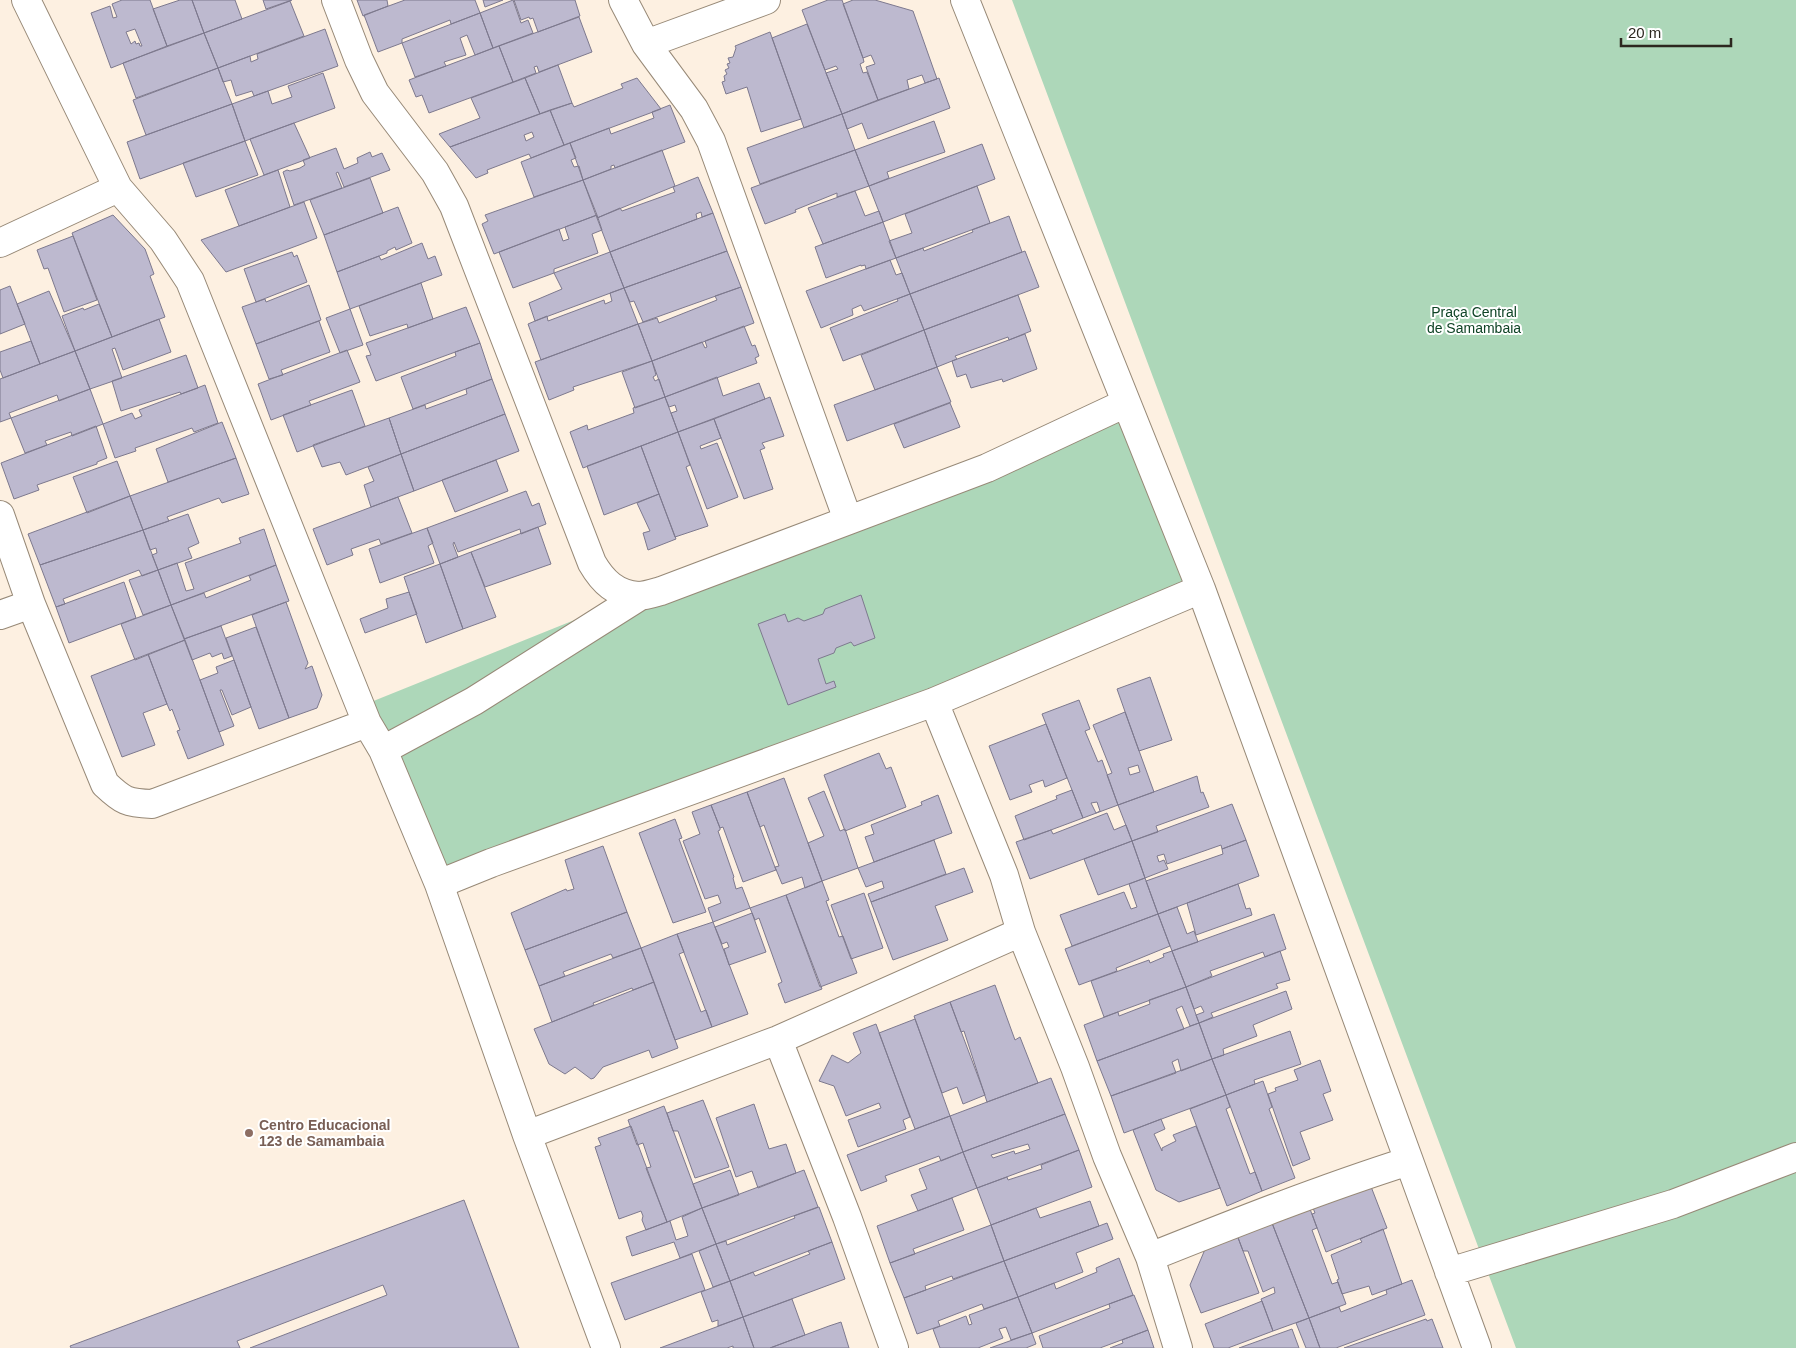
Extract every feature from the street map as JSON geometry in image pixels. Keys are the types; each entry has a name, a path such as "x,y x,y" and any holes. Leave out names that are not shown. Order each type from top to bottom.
{"street":[{"path":"26,0 118,188 163,240 190,281 367,723 383,750 439,884 606,1348"},
{"path":"336,0 359,60 375,93 435,172 454,206 592,564 602,579 619,591 640,596"},
{"path":"623,0 646,44 694,109 711,141 848,520"},
{"path":"646,44 766,0"},
{"path":"965,0 1201,589 1477,1348"},
{"path":"0,242 118,188"},
{"path":"383,750 474,701 640,596 661,592 987,468 1126,403"},
{"path":"0,516 31,604 105,784 119,797 132,803 152,804 367,723"},
{"path":"439,884 934,702 1201,589"},
{"path":"0,615 31,604"},
{"path":"934,702 1004,875 1021,932 1107,1156 1150,1258 1178,1348"},
{"path":"528,1135 778,1040 1021,932"},
{"path":"778,1040 848,1217 894,1348"},
{"path":"1449,1272 1673,1204 1796,1157"},
{"path":"1150,1258 1343,1182 1409,1161"}],"green space":[{"name":"Praça Central de Samambaia","path":"1012,0 1796,0 1796,1348 1516,1348"},
{"path":"1128,397 1198,587 446,871 371,702"}],"building":[{"path":"122,0 150,0 167,46 111,68 91,13 110,6 113,18 117,17 112,4","holes":["135,29 142,46 139,43 136,44 135,41 131,44 126,32"]},
{"path":"180,0 192,0 204,33 167,46 153,9"},
{"path":"192,0 235,0 242,19 204,33"},
{"path":"263,0 292,0 266,9"},
{"path":"357,0 387,0 388,6 363,16"},
{"path":"405,0 475,0 480,13 451,24 450,20 402,39 402,43 378,52 364,15"},
{"path":"483,0 503,0 485,7"},
{"path":"513,0 521,23 528,20 533,33 493,48 480,13"},
{"path":"514,0 575,0 580,16 538,32 533,18 530,19 529,17 521,20"},
{"path":"828,0 842,0 863,58 864,62 860,64 863,73 867,72 878,100 842,114 826,73 838,69 836,66 825,70 802,10"},
{"path":"853,0 875,0 913,11 937,79 925,83 922,75 907,80 909,89 878,100 866,67 875,64 871,55 863,58 843,4"},
{"path":"290,1 304,36 218,68 204,33"},
{"path":"480,13 493,48 475,55 467,35 460,38 466,55 444,62 446,66 415,77 402,43"},
{"path":"579,17 592,52 539,72 537,66 534,67 536,73 513,82 499,46"},
{"path":"807,24 842,114 804,128 772,38"},
{"path":"325,29 338,66 254,96 252,91 236,96 231,80 223,82 218,68 250,56 251,62 258,59 257,54"},
{"path":"770,32 801,119 761,132 747,87 726,94 722,82 725,81 724,76 727,74 725,70 729,68 727,64 730,63 728,58 733,57 735,46"},
{"path":"204,33 218,68 136,98 123,63"},
{"path":"499,46 513,82 429,113 422,95 416,97 409,80"},
{"path":"558,65 572,103 540,114 525,78"},
{"path":"218,68 232,104 146,135 133,100"},
{"path":"323,73 335,108 245,141 232,104 268,91 272,104 292,97 288,86"},
{"path":"525,78 540,114 450,147 439,134 480,118 471,98"},
{"path":"637,78 661,109 564,145 550,110 572,103 574,107 623,88 621,84"},
{"path":"939,78 950,108 868,139 862,123 847,129 842,114"},
{"path":"232,104 245,141 140,179 127,142"},
{"path":"670,105 685,142 615,168 614,165 611,166 611,169 583,180 570,143 609,128 611,134 654,118 652,112"},
{"path":"550,110 564,145 531,158 529,154 487,170 488,173 476,178 450,147","holes":["532,132 534,137 526,141 524,135"]},
{"path":"842,114 855,150 760,184 747,148"},
{"path":"934,121 945,152 887,172 889,178 869,186 855,150"},
{"path":"294,123 310,158 264,175 250,139"},
{"path":"245,141 258,175 196,197 183,163"},
{"path":"570,143 576,158 571,160 574,167 579,166 583,180 534,197 521,162"},
{"path":"982,144 995,179 883,222 869,186"},
{"path":"336,148 344,169 358,163 357,158 370,152 372,157 382,153 390,170 344,187 338,172 336,173 342,188 294,205 283,172 300,168 305,165 303,160"},
{"path":"662,150 675,186 597,218 583,180"},
{"path":"855,150 869,186 837,197 837,193 765,224 751,188"},
{"path":"278,170 290,207 239,226 225,190"},
{"path":"698,177 713,213 702,217 701,212 696,214 697,219 610,252 597,218 620,208 622,211 675,192 673,187"},
{"path":"370,178 383,213 324,235 310,200"},
{"path":"583,180 597,215 494,254 482,224 488,221 485,215"},
{"path":"977,186 990,223 896,258 889,241 912,233 905,214"},
{"path":"855,191 865,216 879,211 883,222 823,244 808,208"},
{"path":"304,202 317,238 226,272 201,240"},
{"path":"398,207 412,243 396,250 395,247 387,251 387,253 337,272 324,235"},
{"path":"713,213 727,251 624,288 610,252"},
{"path":"113,215 145,249 154,274 150,276 165,317 112,337 72,233"},
{"path":"597,215 602,230 592,234 598,253 554,269 554,273 513,288 499,252 559,229 563,241 569,239 565,227"},
{"path":"1009,216 1022,252 910,294 896,258 923,248 924,251"},
{"path":"883,222 896,258 866,269 865,265 861,265 826,278 815,247"},
{"path":"73,236 97,300 64,312 48,268 44,269 37,250"},
{"path":"422,243 428,259 435,256 442,275 350,309 337,272 379,256 381,260"},
{"path":"727,251 741,287 643,322 634,301 630,302 624,288"},
{"path":"1025,251 1039,287 924,330 910,294"},
{"path":"292,252 294,257 297,255 307,282 256,302 244,269"},
{"path":"610,252 624,288 535,321 529,303 562,289 554,273"},
{"path":"890,260 896,275 902,273 910,294 864,311 861,305 852,309 853,315 821,328 806,291"},
{"path":"421,283 433,319 408,328 407,324 370,336 359,306"},
{"path":"309,285 321,320 256,344 242,307 265,299 266,302"},
{"path":"10,286 25,324 0,334 0,290"},
{"path":"741,287 754,323 652,361 638,324 657,318 659,323 717,300 715,296"},
{"path":"624,288 638,324 541,360 528,324 547,316 548,321 604,300 605,304 612,301 610,293"},
{"path":"49,291 75,351 40,364 17,304"},
{"path":"910,294 924,330 843,361 830,328 898,301 897,299"},
{"path":"1018,295 1031,331 1009,340 1008,337 955,356 957,359 937,367 924,330"},
{"path":"99,304 112,337 75,351 62,316"},
{"path":"466,307 480,343 376,381 366,356 371,355 366,343"},
{"path":"350,309 363,345 340,353 326,318"},
{"path":"159,319 171,352 123,370 115,348 112,349 122,378 90,389 75,351"},
{"path":"319,321 330,352 281,370 283,375 269,379 256,344"},
{"path":"638,324 652,361 573,387 574,390 549,400 535,362"},
{"path":"744,326 752,346 755,345 759,356 755,358 757,363 665,397 652,361 702,342 705,348 707,347 705,341"},
{"path":"924,330 937,367 875,390 861,355"},
{"path":"1025,334 1037,369 1003,382 1002,379 971,388 966,374 957,377 952,361"},
{"path":"31,341 40,364 3,378 0,370 0,352"},
{"path":"480,343 492,379 413,409 401,377 456,356 455,352"},
{"path":"347,350 360,382 309,401 311,405 271,420 258,384"},
{"path":"75,351 90,389 59,401 57,395 9,413 11,418 0,422 0,379"},
{"path":"186,355 198,388 121,411 112,381"},
{"path":"652,361 656,375 653,377 655,381 659,379 665,397 635,408 622,372"},
{"path":"937,367 951,402 847,441 834,405"},
{"path":"717,377 723,396 759,383 765,399 678,432 671,413 677,411 675,405 669,407 665,397"},
{"path":"492,379 505,414 401,454 389,418 425,405 426,409 467,394 466,389"},
{"path":"205,385 218,423 194,432 192,428 135,448 136,451 115,458 103,424 132,413 135,419 142,416 139,410"},
{"path":"90,389 103,424 72,436 71,432 45,441 47,445 25,453 11,418"},
{"path":"352,390 365,426 297,452 283,415"},
{"path":"665,397 678,432 583,468 570,432 587,425 588,430 634,413 633,408"},
{"path":"770,397 784,436 762,443 765,448 760,450 773,489 744,499 714,419"},
{"path":"950,403 960,427 904,448 894,424"},
{"path":"505,414 519,451 414,491 401,454"},
{"path":"389,418 401,454 346,475 340,462 322,467 313,445"},
{"path":"714,419 721,438 700,446 701,449 717,443 738,497 707,509 678,432"},
{"path":"222,422 236,458 168,482 156,449"},
{"path":"96,426 107,458 97,462 97,464 37,485 39,490 14,499 1,463"},
{"path":"678,432 690,465 686,467 708,526 675,537 641,446"},
{"path":"641,446 659,494 604,515 587,466"},
{"path":"401,454 414,491 371,507 364,485 374,481 368,467"},
{"path":"236,458 249,494 222,503 219,498 167,517 169,521 143,530 130,496"},
{"path":"496,460 508,491 455,512 442,480"},
{"path":"117,461 130,496 87,513 73,477"},
{"path":"526,491 532,506 539,503 546,524 521,534 520,529 458,552 454,542 458,557 440,564 427,528"},
{"path":"659,494 676,539 648,550 643,533 650,531 637,503"},
{"path":"130,496 143,530 40,565 28,534"},
{"path":"398,497 412,533 381,544 379,539 351,549 353,555 327,565 313,529"},
{"path":"188,514 199,543 188,548 192,558 158,570 152,555 157,553 156,548 150,550 143,530"},
{"path":"538,527 551,564 485,587 471,552"},
{"path":"427,528 433,543 428,546 434,563 380,583 369,549"},
{"path":"264,529 276,565 171,605 158,570 177,563 186,591 194,589 185,563 241,543 239,538"},
{"path":"143,530 158,570 142,576 139,570 63,599 65,604 56,607 40,565"},
{"path":"471,552 496,617 463,629 440,564"},
{"path":"440,564 463,629 426,643 404,577"},
{"path":"276,565 289,601 184,639 171,605 204,593 206,598 251,580 249,576"},
{"path":"158,570 171,605 143,615 129,580"},
{"path":"124,582 136,618 69,643 56,607"},
{"path":"409,592 417,614 365,633 360,619 388,608 386,599"},
{"path":"861,595 875,638 854,646 851,642 836,648 834,653 818,659 826,684 834,681 836,687 788,705 758,624 785,614 788,622 798,618 804,621 823,614 825,609"},
{"path":"286,602 308,663 305,669 312,666 322,695 317,708 289,718 252,615"},
{"path":"171,605 185,640 135,660 121,624"},
{"path":"221,626 232,656 224,659 222,653 212,657 210,653 192,660 184,639"},
{"path":"256,627 289,718 259,729 226,638"},
{"path":"185,640 224,745 188,759 177,731 180,730 172,709 170,711 148,654"},
{"path":"148,654 167,704 143,713 155,745 122,757 91,676"},
{"path":"234,660 251,707 232,715 222,690 220,690 234,726 219,732 200,680 218,673 216,667"},
{"path":"1150,677 1172,740 1139,751 1117,689"},
{"path":"1079,700 1090,729 1085,731 1098,762 1102,760 1118,805 1083,818 1042,714","holes":["1097,802 1100,811 1096,813 1091,803"]},
{"path":"1125,712 1154,792 1118,805 1107,775 1112,773 1093,725","holes":["1138,765 1140,772 1130,775 1128,768"]},
{"path":"1046,724 1067,778 1045,787 1043,780 1029,785 1032,792 1010,800 989,746"},
{"path":"879,753 886,769 891,767 906,807 845,831 824,775"},
{"path":"1197,776 1201,793 1203,792 1209,807 1156,826 1158,832 1132,841 1118,805"},
{"path":"784,778 822,881 805,888 802,877 782,884 775,867 779,866 764,825 760,827 747,792"},
{"path":"1072,790 1083,818 1024,840 1015,816 1057,799 1056,796"},
{"path":"824,791 840,831 845,829 858,868 822,881 808,843 824,836 808,798"},
{"path":"747,792 776,870 743,882 723,827 720,828 711,805"},
{"path":"938,795 952,833 874,862 865,837 874,834 871,825 922,805 921,802"},
{"path":"1232,804 1246,840 1222,849 1221,845 1167,864 1164,854 1157,856 1159,862 1164,860 1168,869 1145,878 1132,841"},
{"path":"711,805 720,828 718,831 734,877 736,889 742,887 750,908 713,922 708,908 721,903 718,895 705,899 683,841 700,834 692,812"},
{"path":"1107,813 1114,830 1126,825 1132,841 1030,879 1016,842 1051,830 1053,834"},
{"path":"675,819 682,838 679,839 706,912 673,923 639,833"},
{"path":"934,840 946,874 871,902 868,894 884,888 882,881 866,887 858,868"},
{"path":"1246,840 1259,876 1158,914 1146,881 1223,854 1222,849"},
{"path":"1132,841 1145,878 1098,895 1084,859"},
{"path":"603,846 627,912 525,950 511,913 566,889 567,891 574,889 565,860"},
{"path":"964,868 973,892 935,906 948,940 893,960 871,902"},
{"path":"1145,878 1158,914 1072,946 1060,915 1124,892 1131,909 1137,907 1129,884"},
{"path":"822,881 829,900 826,901 839,937 843,936 857,973 820,987 786,895"},
{"path":"1238,884 1246,909 1250,908 1252,915 1196,935 1187,903"},
{"path":"864,893 883,948 851,959 831,905"},
{"path":"786,895 822,989 785,1003 778,984 782,982 759,918 755,920 750,908"},
{"path":"1177,907 1187,934 1194,931 1198,942 1172,951 1158,914"},
{"path":"627,912 641,948 613,958 611,954 563,972 565,976 539,986 525,950"},
{"path":"752,913 766,952 729,965 724,949 729,947 727,942 722,944 715,927"},
{"path":"1158,914 1170,946 1116,968 1117,971 1079,985 1065,949"},
{"path":"1274,914 1286,949 1265,957 1263,952 1210,971 1212,976 1186,987 1172,951"},
{"path":"713,922 748,1014 712,1027 677,934"},
{"path":"677,934 684,952 679,954 701,1012 706,1010 712,1027 675,1040 641,948"},
{"path":"641,948 654,982 593,1003 594,1005 552,1022 539,986"},
{"path":"1172,951 1186,987 1104,1017 1091,981 1149,960 1150,963 1164,957 1163,954"},
{"path":"1280,951 1290,980 1276,984 1278,988 1211,1013 1213,1017 1199,1023 1196,1015 1204,1012 1201,1006 1194,1009 1186,987"},
{"path":"654,982 678,1048 652,1058 649,1050 603,1067 591,1079 575,1067 565,1074 549,1064 534,1029"},
{"path":"995,985 1015,1040 1020,1037 1038,1083 987,1102 964,1031 961,1032 950,1002"},
{"path":"1186,987 1199,1023 1190,1026 1182,1006 1176,1009 1184,1029 1097,1061 1084,1025 1118,1012 1119,1016 1150,1004 1149,1000"},
{"path":"1286,991 1292,1009 1253,1025 1257,1036 1223,1049 1224,1055 1212,1059 1199,1023"},
{"path":"950,1002 985,1095 963,1104 957,1087 942,1093 914,1016"},
{"path":"915,1019 950,1116 915,1129 879,1033"},
{"path":"1199,1023 1212,1059 1181,1071 1178,1059 1172,1062 1176,1073 1111,1096 1097,1061"},
{"path":"876,1024 910,1117 903,1120 906,1129 858,1147 848,1120 881,1108 879,1103 846,1116 834,1086 819,1081 832,1055 848,1063 861,1053 853,1033"},
{"path":"1290,1031 1301,1064 1254,1080 1255,1084 1226,1095 1212,1059"},
{"path":"1212,1059 1226,1095 1124,1133 1111,1096"},
{"path":"1320,1060 1331,1091 1323,1094 1333,1120 1300,1132 1310,1159 1293,1166 1268,1094 1276,1091 1275,1088 1298,1080 1294,1070"},
{"path":"1051,1078 1065,1114 963,1152 950,1116"},
{"path":"1263,1081 1272,1107 1269,1109 1295,1178 1262,1191 1226,1095"},
{"path":"1226,1095 1230,1107 1226,1109 1250,1174 1255,1172 1262,1191 1227,1206 1190,1109"},
{"path":"703,1100 729,1167 695,1178 678,1131 673,1131 667,1113"},
{"path":"754,1104 769,1149 786,1144 796,1173 758,1188 752,1171 736,1177 716,1118"},
{"path":"664,1106 702,1208 667,1222 646,1168 651,1167 643,1143 637,1145 628,1120"},
{"path":"1065,1114 1079,1150 977,1188 963,1152","holes":["1028,1144 1030,1149 1015,1154 1014,1151 993,1158 991,1155"]},
{"path":"950,1116 963,1152 941,1161 939,1156 885,1176 887,1181 861,1191 847,1155"},
{"path":"1161,1119 1165,1129 1154,1134 1162,1151 1162,1148 1176,1141 1173,1135 1196,1126 1220,1188 1179,1202 1156,1190 1133,1130"},
{"path":"631,1126 667,1222 646,1230 641,1211 619,1219 595,1147 601,1145 598,1138"},
{"path":"1079,1150 1092,1187 991,1225 977,1188 1007,1177 1008,1180 1042,1169 1041,1165"},
{"path":"963,1152 977,1188 918,1211 911,1195 927,1189 919,1169"},
{"path":"730,1170 739,1195 702,1208 693,1184"},
{"path":"804,1170 818,1207 716,1244 702,1208"},
{"path":"1370,1184 1387,1228 1326,1252 1312,1214 1315,1213 1313,1208"},
{"path":"952,1198 964,1230 913,1249 915,1254 890,1263 877,1226"},
{"path":"464,1200 519,1348 250,1348 387,1295 383,1285 237,1341 240,1348 71,1348 70,1346"},
{"path":"1090,1201 1099,1226 1004,1261 991,1225 1036,1208 1040,1218"},
{"path":"819,1207 832,1242 730,1281 716,1244 726,1241 727,1245"},
{"path":"702,1208 716,1244 680,1258 674,1242 632,1256 626,1237 670,1221 676,1240 688,1236 682,1217"},
{"path":"1310,1209 1317,1228 1312,1230 1332,1284 1338,1282 1346,1304 1309,1318 1272,1223"},
{"path":"1107,1223 1113,1239 1076,1253 1083,1272 1018,1297 1004,1261"},
{"path":"1272,1223 1309,1318 1273,1331 1261,1299 1275,1293 1274,1287 1263,1292 1248,1251 1243,1251 1237,1235"},
{"path":"991,1225 1004,1261 953,1279 952,1276 925,1286 926,1290 904,1298 890,1263"},
{"path":"1383,1229 1402,1284 1372,1295 1369,1286 1342,1294 1331,1255 1362,1242 1360,1239"},
{"path":"1237,1235 1259,1293 1201,1313 1190,1285 1206,1247"},
{"path":"832,1242 845,1279 743,1317 730,1281 753,1272 755,1276 810,1254 808,1251"},
{"path":"716,1244 730,1281 713,1287 699,1251"},
{"path":"692,1254 705,1290 625,1320 611,1283"},
{"path":"1119,1258 1133,1295 1032,1333 1018,1297 1054,1283 1056,1289 1097,1272 1096,1268"},
{"path":"1004,1261 1018,1297 984,1309 982,1304 938,1321 940,1326 917,1334 904,1298"},
{"path":"1412,1280 1425,1315 1336,1348 1320,1348 1309,1318 1339,1307 1341,1312 1387,1294 1386,1290"},
{"path":"730,1281 743,1317 718,1326 718,1320 712,1322 701,1292"},
{"path":"1134,1295 1148,1330 1100,1348 1043,1348 1039,1336 1110,1308 1109,1304"},
{"path":"1018,1297 1032,1333 1011,1340 1006,1327 999,1329 1003,1338 978,1348 940,1348 933,1329 966,1316 969,1325 972,1324 969,1315"},
{"path":"792,1299 805,1335 770,1348 754,1348 743,1317"},
{"path":"1262,1301 1273,1331 1228,1348 1214,1348 1205,1324"},
{"path":"743,1317 754,1348 733,1348 733,1346 727,1348 660,1348"},
{"path":"1309,1318 1320,1348 1306,1348 1296,1323"},
{"path":"1426,1319 1427,1321 1432,1319 1443,1348 1344,1348"},
{"path":"841,1322 849,1348 770,1348 829,1326"},
{"path":"1292,1329 1299,1348 1239,1348"},
{"path":"1148,1330 1154,1348 1110,1348 1123,1343 1122,1340"},
{"path":"1032,1333 1036,1344 1026,1348 990,1348"}],"place":[{"name":"Centro Educacional 123 de Samambaia","path":"249,1133"}]}
